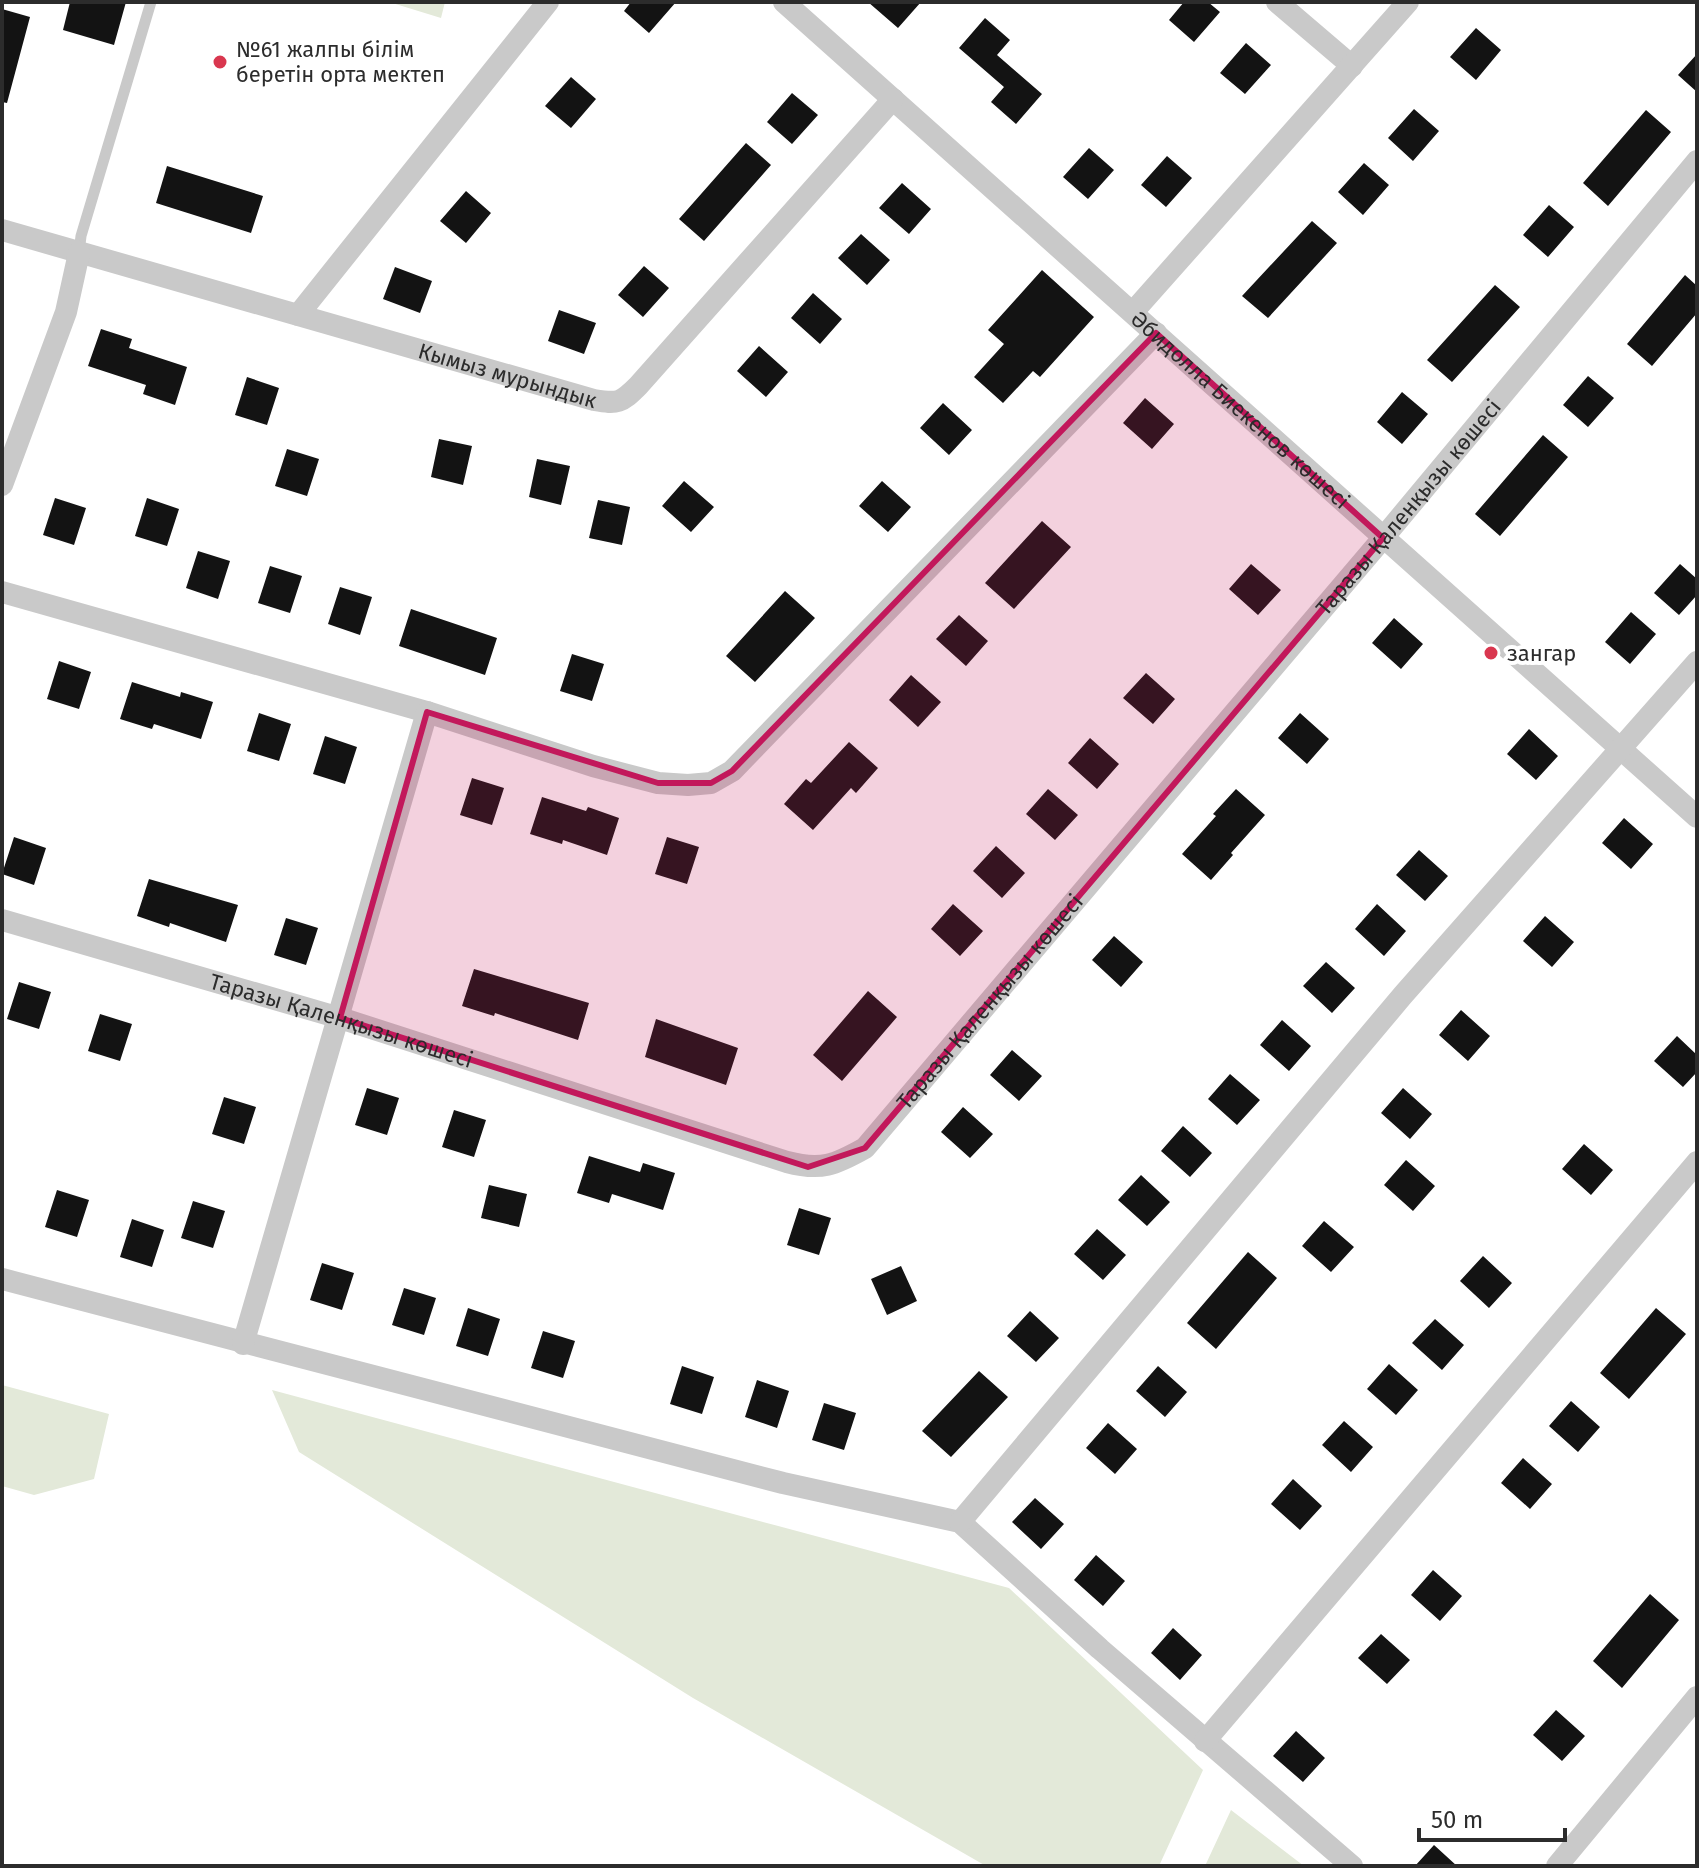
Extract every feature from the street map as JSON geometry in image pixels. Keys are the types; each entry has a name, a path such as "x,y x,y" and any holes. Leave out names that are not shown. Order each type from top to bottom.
{"street":[{"path":"298,315 548,2"},
{"name":"Әбидолла Биекенов көшесі","path":"784,2 1697,817"},
{"path":"1277,2 1352,66"},
{"path":"1133,312 1408,2"},
{"name":"Кымыз мурындык","path":"2,230 612,403 623,401 893,99"},
{"name":"Таразы Қаленқызы көшесі","path":"2,920 340,1018 787,1162 817,1167 845,1159 865,1148 1383,538 1697,161"},
{"path":"2,485 66,312 79,253"},
{"path":"2,592 427,712 593,766 658,783 711,783 732,771 1156,333"},
{"path":"960,1522 1403,995 1697,662"},
{"path":"243,1344 427,712"},
{"path":"1205,1741 1697,1162"},
{"path":"2,1279 767,1479 960,1522 1205,1741 1352,1866"},
{"path":"1557,1866 1697,1697"}],"lane":[{"path":"79,253 81,236 151,2"}],"highlighted area":[{"path":"1156,333 1383,538 865,1148 808,1167 340,1018 427,712 658,783 711,783 732,771"}],"green space":[{"path":"389,2 445,2 441,18"},
{"path":"2,1385 109,1414 94,1479 34,1495 2,1486"},
{"path":"272,1390 1009,1588 1203,1770 1159,1866 986,1866 693,1698 299,1452"},
{"path":"1231,1810 1304,1866 1205,1866"}],"building":[{"path":"70,2 126,2 114,45 63,30"},
{"path":"631,2 676,2 649,33 624,11"},
{"path":"868,2 921,2 898,28"},
{"path":"1184,2 1208,2 1220,12 1194,42 1169,20"},
{"path":"2,9 30,17 7,103 2,102"},
{"path":"985,18 1010,40 997,55 1042,94 1016,124 991,102 1004,87 959,48"},
{"path":"1476,28 1501,50 1476,80 1450,57"},
{"path":"1246,43 1271,65 1245,94 1220,73"},
{"path":"1697,54 1697,92 1678,75"},
{"path":"571,77 596,99 571,128 545,106"},
{"path":"792,93 818,115 792,144 767,122"},
{"path":"1414,109 1439,131 1413,161 1388,138"},
{"path":"1646,110 1671,132 1608,206 1583,183"},
{"path":"746,143 771,165 704,241 679,219"},
{"path":"1089,148 1114,170 1088,199 1063,177"},
{"path":"1167,156 1192,178 1166,207 1141,185"},
{"path":"1364,163 1389,185 1363,215 1338,192"},
{"path":"167,166 263,196 251,233 156,203"},
{"path":"902,183 931,209 909,234 879,208"},
{"path":"466,191 491,213 466,243 440,221"},
{"path":"1549,205 1574,227 1548,257 1523,235"},
{"path":"1312,221 1337,243 1268,318 1242,296"},
{"path":"861,234 890,260 867,285 838,258"},
{"path":"644,266 669,288 643,317 618,295"},
{"path":"395,267 432,281 420,313 383,299"},
{"path":"1042,270 1094,317 1040,377 1033,371 1003,403 974,377 1004,344 988,330"},
{"path":"1685,275 1697,286 1697,313 1652,366 1627,344"},
{"path":"1495,285 1520,307 1452,382 1427,360"},
{"path":"813,293 842,319 820,344 791,318"},
{"path":"559,310 596,323 584,354 548,341"},
{"path":"101,329 132,339 129,348 187,367 175,405 143,394 146,385 88,366"},
{"path":"759,346 788,372 766,397 737,371"},
{"path":"1588,376 1614,398 1588,427 1563,405"},
{"path":"247,377 279,388 267,425 235,415"},
{"path":"1402,392 1428,414 1402,444 1377,422"},
{"path":"1145,398 1174,424 1152,449 1123,423"},
{"path":"943,403 972,430 949,455 920,428"},
{"path":"1543,435 1568,457 1500,536 1475,514"},
{"path":"439,439 472,446 463,485 431,477"},
{"path":"287,449 319,459 307,496 275,486"},
{"path":"537,459 570,466 561,505 529,497"},
{"path":"684,481 714,507 691,532 662,506"},
{"path":"882,481 911,507 888,532 859,506"},
{"path":"55,498 86,508 74,545 43,535"},
{"path":"147,498 179,509 167,546 135,536"},
{"path":"598,500 630,507 622,545 589,538"},
{"path":"1042,521 1071,547 1014,609 985,583"},
{"path":"198,551 230,561 218,599 186,588"},
{"path":"1251,564 1281,590 1258,615 1229,589"},
{"path":"1680,564 1697,579 1697,595 1679,615 1654,593"},
{"path":"270,566 302,576 290,613 258,603"},
{"path":"340,587 372,597 360,635 328,624"},
{"path":"785,591 815,618 755,682 726,656"},
{"path":"411,609 497,638 485,675 399,646"},
{"path":"1631,612 1656,634 1630,664 1605,642"},
{"path":"959,615 988,641 966,666 936,639"},
{"path":"1394,618 1423,644 1401,669 1372,643"},
{"path":"572,654 604,664 592,701 560,691"},
{"path":"59,661 91,672 79,709 47,699"},
{"path":"1146,673 1175,699 1153,724 1123,698"},
{"path":"911,675 941,702 918,727 889,700"},
{"path":"132,682 180,697 181,692 213,702 201,739 154,724 152,729 120,719"},
{"path":"259,713 291,724 279,761 247,751"},
{"path":"1300,713 1329,739 1307,764 1278,738"},
{"path":"1529,729 1558,756 1536,780 1507,754"},
{"path":"325,736 357,747 345,784 313,774"},
{"path":"1090,738 1119,764 1097,789 1068,763"},
{"path":"849,742 878,768 856,793 851,788 813,830 784,804 806,779 811,783"},
{"path":"472,778 504,788 492,825 460,815"},
{"path":"1048,789 1078,815 1055,840 1026,814"},
{"path":"1236,789 1265,815 1211,880 1182,854"},
{"path":"542,797 586,811 588,807 619,818 607,855 563,840 562,844 530,834"},
{"path":"1624,818 1653,844 1631,869 1602,843"},
{"path":"14,837 46,848 34,885 2,874"},
{"path":"667,837 699,847 687,884 655,874"},
{"path":"996,846 1025,873 1002,898 973,871"},
{"path":"1419,850 1448,876 1425,901 1396,875"},
{"path":"149,879 238,905 226,942 170,923 169,927 137,916"},
{"path":"953,904 983,931 960,956 931,929"},
{"path":"1377,904 1406,931 1384,956 1355,929"},
{"path":"1545,916 1574,942 1552,967 1523,941"},
{"path":"286,918 318,928 306,965 274,955"},
{"path":"1114,936 1143,962 1121,987 1092,960"},
{"path":"1326,962 1355,988 1332,1013 1303,986"},
{"path":"474,969 589,1003 578,1040 495,1013 494,1016 462,1006"},
{"path":"19,982 51,992 39,1029 7,1019"},
{"path":"868,991 897,1017 842,1081 813,1055"},
{"path":"1461,1010 1490,1036 1468,1061 1439,1035"},
{"path":"100,1014 132,1024 120,1061 88,1051"},
{"path":"656,1019 738,1048 726,1085 645,1057"},
{"path":"1282,1020 1311,1046 1289,1071 1260,1045"},
{"path":"1677,1036 1697,1055 1697,1072 1683,1087 1654,1061"},
{"path":"1012,1050 1042,1076 1019,1101 990,1075"},
{"path":"1230,1074 1260,1100 1237,1125 1208,1099"},
{"path":"367,1088 399,1098 387,1135 355,1125"},
{"path":"1403,1088 1432,1114 1410,1139 1381,1113"},
{"path":"224,1097 256,1107 244,1144 212,1134"},
{"path":"963,1107 993,1134 970,1158 941,1132"},
{"path":"454,1110 486,1120 474,1157 442,1147"},
{"path":"1183,1126 1212,1153 1190,1177 1161,1151"},
{"path":"1584,1144 1613,1170 1591,1195 1562,1169"},
{"path":"589,1156 640,1172 643,1163 675,1173 663,1210 612,1194 609,1203 577,1193"},
{"path":"1406,1160 1435,1186 1413,1211 1384,1185"},
{"path":"1141,1175 1170,1202 1147,1226 1118,1200"},
{"path":"489,1185 527,1194 519,1227 481,1218"},
{"path":"57,1190 89,1200 77,1237 45,1227"},
{"path":"193,1201 225,1211 213,1248 181,1238"},
{"path":"799,1208 831,1218 819,1255 787,1245"},
{"path":"132,1219 164,1230 152,1267 120,1257"},
{"path":"1324,1221 1354,1247 1331,1272 1302,1246"},
{"path":"1097,1229 1126,1255 1103,1280 1074,1254"},
{"path":"1248,1252 1277,1278 1216,1349 1187,1323"},
{"path":"1483,1256 1512,1283 1489,1308 1460,1281"},
{"path":"322,1263 354,1273 342,1310 310,1300"},
{"path":"901,1266 917,1301 887,1315 871,1279"},
{"path":"404,1288 436,1298 424,1335 392,1325"},
{"path":"468,1308 500,1319 488,1356 456,1346"},
{"path":"1656,1308 1686,1334 1629,1399 1600,1373"},
{"path":"1030,1311 1059,1338 1036,1362 1007,1336"},
{"path":"1435,1319 1464,1345 1442,1370 1412,1343"},
{"path":"543,1331 575,1341 563,1378 531,1368"},
{"path":"1389,1364 1418,1390 1396,1415 1367,1389"},
{"path":"682,1366 714,1377 702,1414 670,1404"},
{"path":"1158,1366 1187,1392 1165,1417 1136,1391"},
{"path":"979,1371 1008,1397 951,1457 922,1431"},
{"path":"757,1380 789,1391 777,1428 745,1417"},
{"path":"1571,1401 1600,1427 1578,1452 1549,1426"},
{"path":"824,1403 856,1413 844,1450 812,1440"},
{"path":"1344,1421 1373,1447 1351,1472 1322,1445"},
{"path":"1108,1423 1137,1449 1115,1474 1086,1448"},
{"path":"1523,1458 1552,1484 1530,1509 1501,1483"},
{"path":"1293,1479 1322,1506 1300,1530 1271,1504"},
{"path":"1035,1498 1064,1524 1041,1549 1012,1522"},
{"path":"1096,1555 1125,1581 1103,1606 1074,1580"},
{"path":"1433,1570 1462,1596 1440,1621 1411,1595"},
{"path":"1650,1594 1679,1620 1622,1688 1593,1661"},
{"path":"1173,1628 1202,1655 1180,1680 1151,1653"},
{"path":"1381,1634 1410,1660 1387,1684 1358,1658"},
{"path":"1556,1710 1585,1736 1562,1761 1533,1735"},
{"path":"1296,1731 1325,1758 1303,1782 1273,1756"},
{"path":"1434,1845 1457,1866 1415,1866"}],"place":[{"name":"№61 жалпы білім беретін орта мектеп","path":"220,62"},
{"name":"зангар","path":"1491,653"}]}
